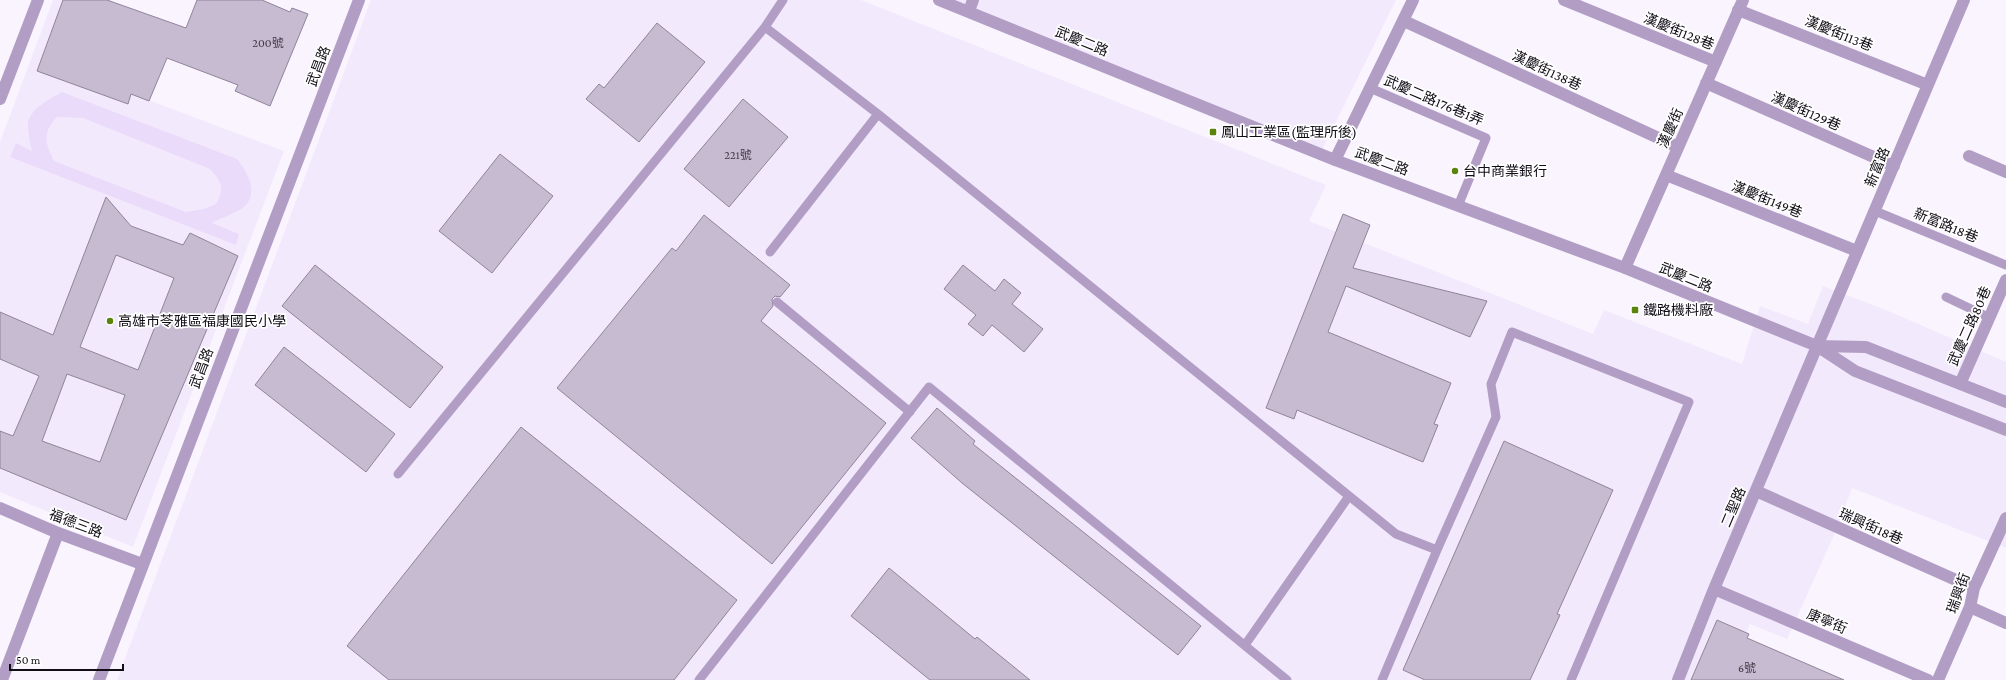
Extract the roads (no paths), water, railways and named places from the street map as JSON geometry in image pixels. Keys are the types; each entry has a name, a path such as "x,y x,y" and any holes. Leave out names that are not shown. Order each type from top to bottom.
{"street":[{"path":"0,99 38,0"},
{"name":"武昌路","path":"98,680 359,0"},
{"name":"武慶二路","path":"939,0 971,6 1335,160 1625,268 1817,346 1855,371 2006,430"},
{"path":"1335,160 1414,0"},
{"name":"漢慶街128巷","path":"1564,0 1716,62"},
{"name":"新富路","path":"1817,346 1964,0"},
{"name":"漢慶街","path":"1625,268 1740,5"},
{"name":"漢慶街113巷","path":"1740,5 1928,85"},
{"name":"漢慶街138巷","path":"1404,21 1678,147"},
{"name":"漢慶街129巷","path":"1706,83 1894,166"},
{"path":"1969,156 2006,172"},
{"name":"漢慶街149巷","path":"1666,175 1857,252"},
{"name":"武慶二路80巷","path":"1960,384 2006,280"},
{"name":"武慶二路","path":"1817,346 1866,347 2006,402"},
{"name":"二聖路","path":"1678,680 1714,589 1817,346"},
{"name":"瑞興街18巷","path":"1756,491 1974,588"},
{"name":"福德三路","path":"0,508 58,533 142,564"},
{"name":"瑞興街","path":"1938,680 1970,607 1974,588 2001,541 2006,518"},
{"path":"2,680 58,533"},
{"name":"康寧街","path":"1714,589 1928,680"},
{"path":"1970,607 2006,623"}],"lane":[{"path":"398,474 765,27 783,0"},
{"path":"765,27 878,114 1396,534 1437,550"},
{"name":"武慶二路176巷1弄","path":"1370,88 1486,138 1458,206"},
{"path":"770,252 878,114"},
{"name":"新富路18巷","path":"1874,211 2006,264"},
{"path":"1946,297 1990,318"},
{"path":"777,302 910,412"},
{"path":"1382,680 1437,550 1496,417 1491,384 1512,332 1689,402 1571,680"},
{"path":"698,680 929,387 1287,680"},
{"path":"1245,645 1349,496"}],"place":[{"name":"鳳山工業區(監理所後)","path":"1213,132"},
{"name":"台中商業銀行","path":"1455,171"},
{"name":"鐵路機料廠","path":"1635,310"},
{"name":"高雄市苓雅區福康國民小學","path":"110,321"}]}
